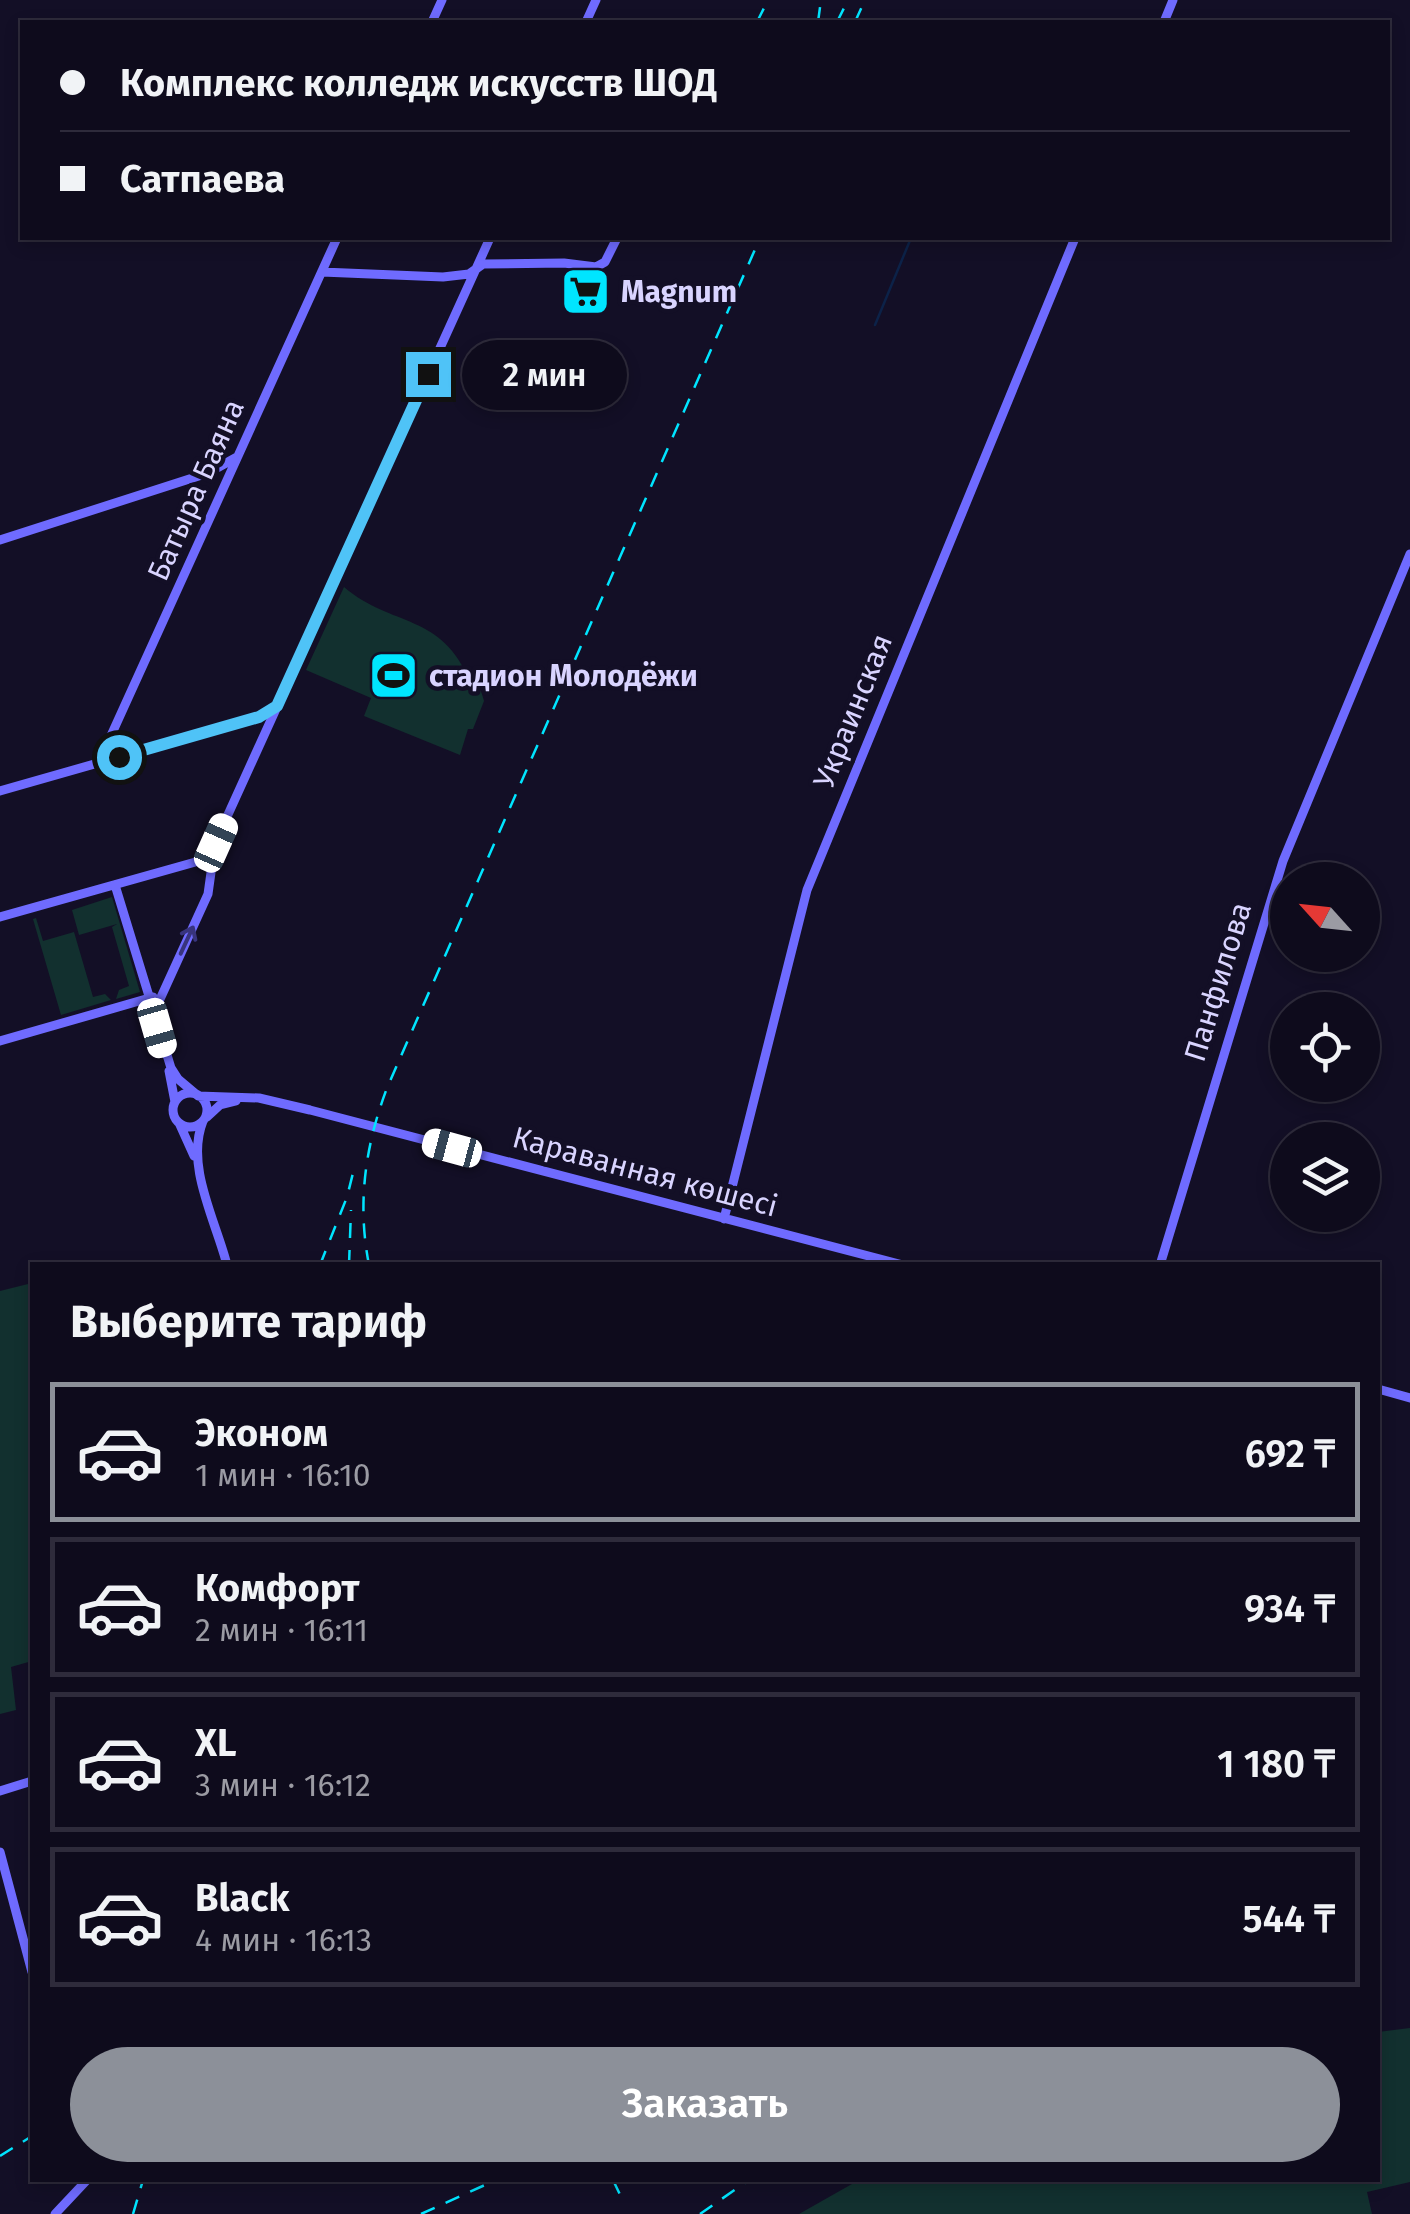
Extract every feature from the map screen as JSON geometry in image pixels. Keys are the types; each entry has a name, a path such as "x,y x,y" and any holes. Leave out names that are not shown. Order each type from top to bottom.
{"street":[{"name":"Батыра Баяна","path":"99,762 337,240"},
{"path":"0,917 210,855 489,240"},
{"path":"328,260 327,268 336,270 443,277 470,274 478,266 596,267 605,262 615,240"},
{"name":"Украинская","path":"724,1218 807,890 1074,240"},
{"path":"322,272 336,270"},
{"path":"458,276 466,279 467,288"},
{"path":"443,277 460,285 457,308"},
{"path":"0,540 208,473 239,456"},
{"path":"208,473 222,475 224,490"},
{"name":"Панфилова","path":"1161,1262 1283,861 1410,554"},
{"path":"0,791 259,717 277,706"},
{"path":"108,745 110,754 119,757"},
{"path":"216,843 211,883 153,994 175,1102 174,1114 198,1163 226,1262"},
{"path":"199,861 208,868 211,883"},
{"path":"115,885 153,994 174,1074 207,1106 197,1142 198,1163"},
{"path":"0,1041 153,994"},
{"path":"175,1102 186,1094 198,1095"},
{"name":"Караванная көшесі","path":"198,1095 259,1098 892,1262"},
{"path":"178,1123 190,1128 223,1104 259,1098"},
{"path":"1380,1390 1410,1398"},
{"path":"0,1791 30,1783"},
{"path":"0,1852 30,1964"},
{"path":"55,2214 85,2182"}],"green space":[{"name":"стадион Молодёжи","path":"344,587 362,600 430,632 459,660 470,682 479,684 484,701 473,729 468,729 460,755 364,716 371,698 306,670"},
{"path":"112,897 140,992 116,999 119,990 129,986 112,927 117,924 79,935 72,910"},
{"path":"36,918 43,941 74,932 93,997 105,994 111,1000 61,1015 33,919"},
{"path":"30,1284 30,1662 11,1667 16,1710 0,1714 0,1291"},
{"path":"1410,2028 1410,2182 1367,2192 1372,2214 799,2214 855,2182 1380,2182 1380,2032"}],"waterway":[{"path":"875,325 910,240"}],"railway":[{"path":"758,20 768,0"},
{"path":"818,20 821,0"},
{"path":"838,20 848,0"},
{"path":"856,20 865,0"},
{"path":"368,1262 365,1175 387,1088 759,240"},
{"path":"321,1262 355,1165"},
{"path":"349,1262 351,1210"},
{"path":"0,2156 30,2137"},
{"path":"133,2214 142,2182"},
{"path":"421,2214 492,2182"},
{"path":"614,2182 624,2203"},
{"path":"700,2214 746,2182"}],"place":[{"name":"Magnum","path":"586,292"},
{"name":"стадион Молодёжи","path":"394,676"}],"route":[{"path":"119,757 259,717 277,706 428,374"}]}
